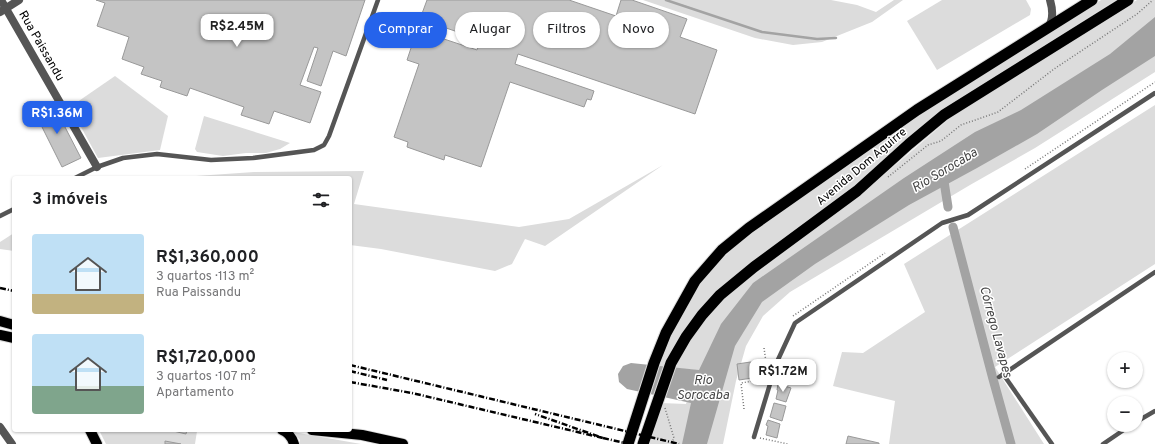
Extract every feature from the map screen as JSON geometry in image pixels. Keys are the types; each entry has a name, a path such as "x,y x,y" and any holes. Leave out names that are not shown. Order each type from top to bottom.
{"highway":[{"name":"Avenida Dom Aguirre","path":"628,444 654,363 666,334 695,281 722,250 749,228 917,110 1092,0"},
{"name":"Avenida Dom Aguirre","path":"644,442 660,403 671,363 686,337 702,315 720,295 754,267 857,191 944,115 1128,0"}],"main road":[{"path":"0,322 12,325"},
{"path":"0,335 12,338"},
{"path":"91,432 97,444"},
{"path":"287,432 293,438 294,444"},
{"path":"332,432 362,435 403,444"}],"street":[{"name":"Rua Paissandu","path":"1,0 3,10 97,167"},
{"path":"3,10 19,0"},
{"path":"1048,28 1051,24 1053,10 1050,0"},
{"path":"0,427 12,444"}],"lane":[{"path":"79,176 97,167 123,158 157,154 218,160 253,158 314,150 324,145 329,136 378,0"},
{"path":"754,437 776,364 795,323 942,223 968,216 1155,93"},
{"path":"0,216 12,210"},
{"path":"1052,444 1001,375 1155,272"},
{"path":"1143,418 1155,411"},
{"path":"1102,444 1120,432"}],"path":[{"path":"887,178 928,145 941,141 961,125 998,112 1054,69 1137,14 1153,0"},
{"path":"1020,172 1155,82"},
{"path":"790,321 794,315 887,252"},
{"path":"764,348 768,371"},
{"path":"744,409 741,383 769,379"},
{"path":"660,403 674,438 671,444"}],"shaded area":[{"path":"643,0 831,0 857,5 876,12 894,0 903,0 872,22 822,42 793,45 755,38"},
{"path":"942,0 1026,0 1031,9 1030,15 937,70 907,21"},
{"path":"1101,0 1116,0 959,99 929,120 915,131 855,187 748,264 705,304 680,337 665,367 658,366 668,341 694,293 715,266 755,229 920,114"},
{"path":"1137,0 1155,0 1155,72 1035,148 790,292 763,316 746,346 736,381 723,444 648,444 661,403 686,404 695,370 673,368 707,316 721,300 831,217 885,174 956,113"},
{"path":"115,76 168,116 160,150 98,158 70,107"},
{"path":"1155,105 1155,264 995,367 1044,444 889,444 895,401 833,386 842,352 863,353 925,312 904,264"},
{"path":"204,116 290,143 280,149 266,153 246,153 223,156 197,152 195,149"},
{"path":"663,165 545,246 525,239 512,264 495,271 381,249 352,245 352,176 196,176 254,172 364,171 354,204 519,227 569,219"},
{"path":"12,234 12,251 0,249 0,242"},
{"path":"100,432 197,432 195,444 106,444"},
{"path":"293,432 361,444 300,444 300,440"}],"water":[{"name":"Rio Sorocaba","path":"1155,17 1155,56 1037,134 909,205 815,264 762,302 735,346 707,444 682,444 691,403 627,389 619,382 618,374 623,366 631,363 699,370 721,324 753,283 904,178 975,132 1021,110 1110,54"}],"building":[{"path":"96,0 365,0 346,56 333,51 321,86 307,81 318,48 314,47 300,85 321,92 310,123 274,111 269,124 241,115 244,107 190,88 187,96 160,87 162,81 141,74 144,67 122,59 129,37 97,26 105,3"},
{"path":"427,0 569,0 608,13 608,48 669,48 669,13 687,19 680,37 717,50 695,114 518,54 515,64 594,91 591,100 587,99 584,107 510,82 481,167 445,155 444,160 407,147 408,142 394,137 419,64 407,60 411,48 447,48 447,40 455,43 455,48 471,48 477,50 478,48 525,48 525,12 455,12 455,31 447,28 447,12 423,12"},
{"path":"621,0 632,0 667,12 617,12"},
{"path":"52,102 81,158 62,167 34,111"},
{"path":"764,360 766,376 739,380 737,364"},
{"path":"778,384 791,388 786,402 776,399"},
{"path":"774,403 786,406 782,421 770,417"},
{"path":"768,420 780,424 777,438 766,435 768,426 766,425"},
{"path":"848,436 879,443 879,444 846,444"},
{"path":"165,441 181,444 165,444"}],"waterway":[{"path":"666,0 762,32 817,39 836,38"},
{"name":"Córrego Lavapes","path":"943,175 948,207"},
{"name":"Córrego Lavapes","path":"953,227 1011,444"}],"railway":[{"path":"0,288 12,291"},
{"path":"352,365 679,444"},
{"path":"352,371 387,380"},
{"path":"352,382 412,393 603,438 535,414"},
{"path":"603,438 629,444"}]}
